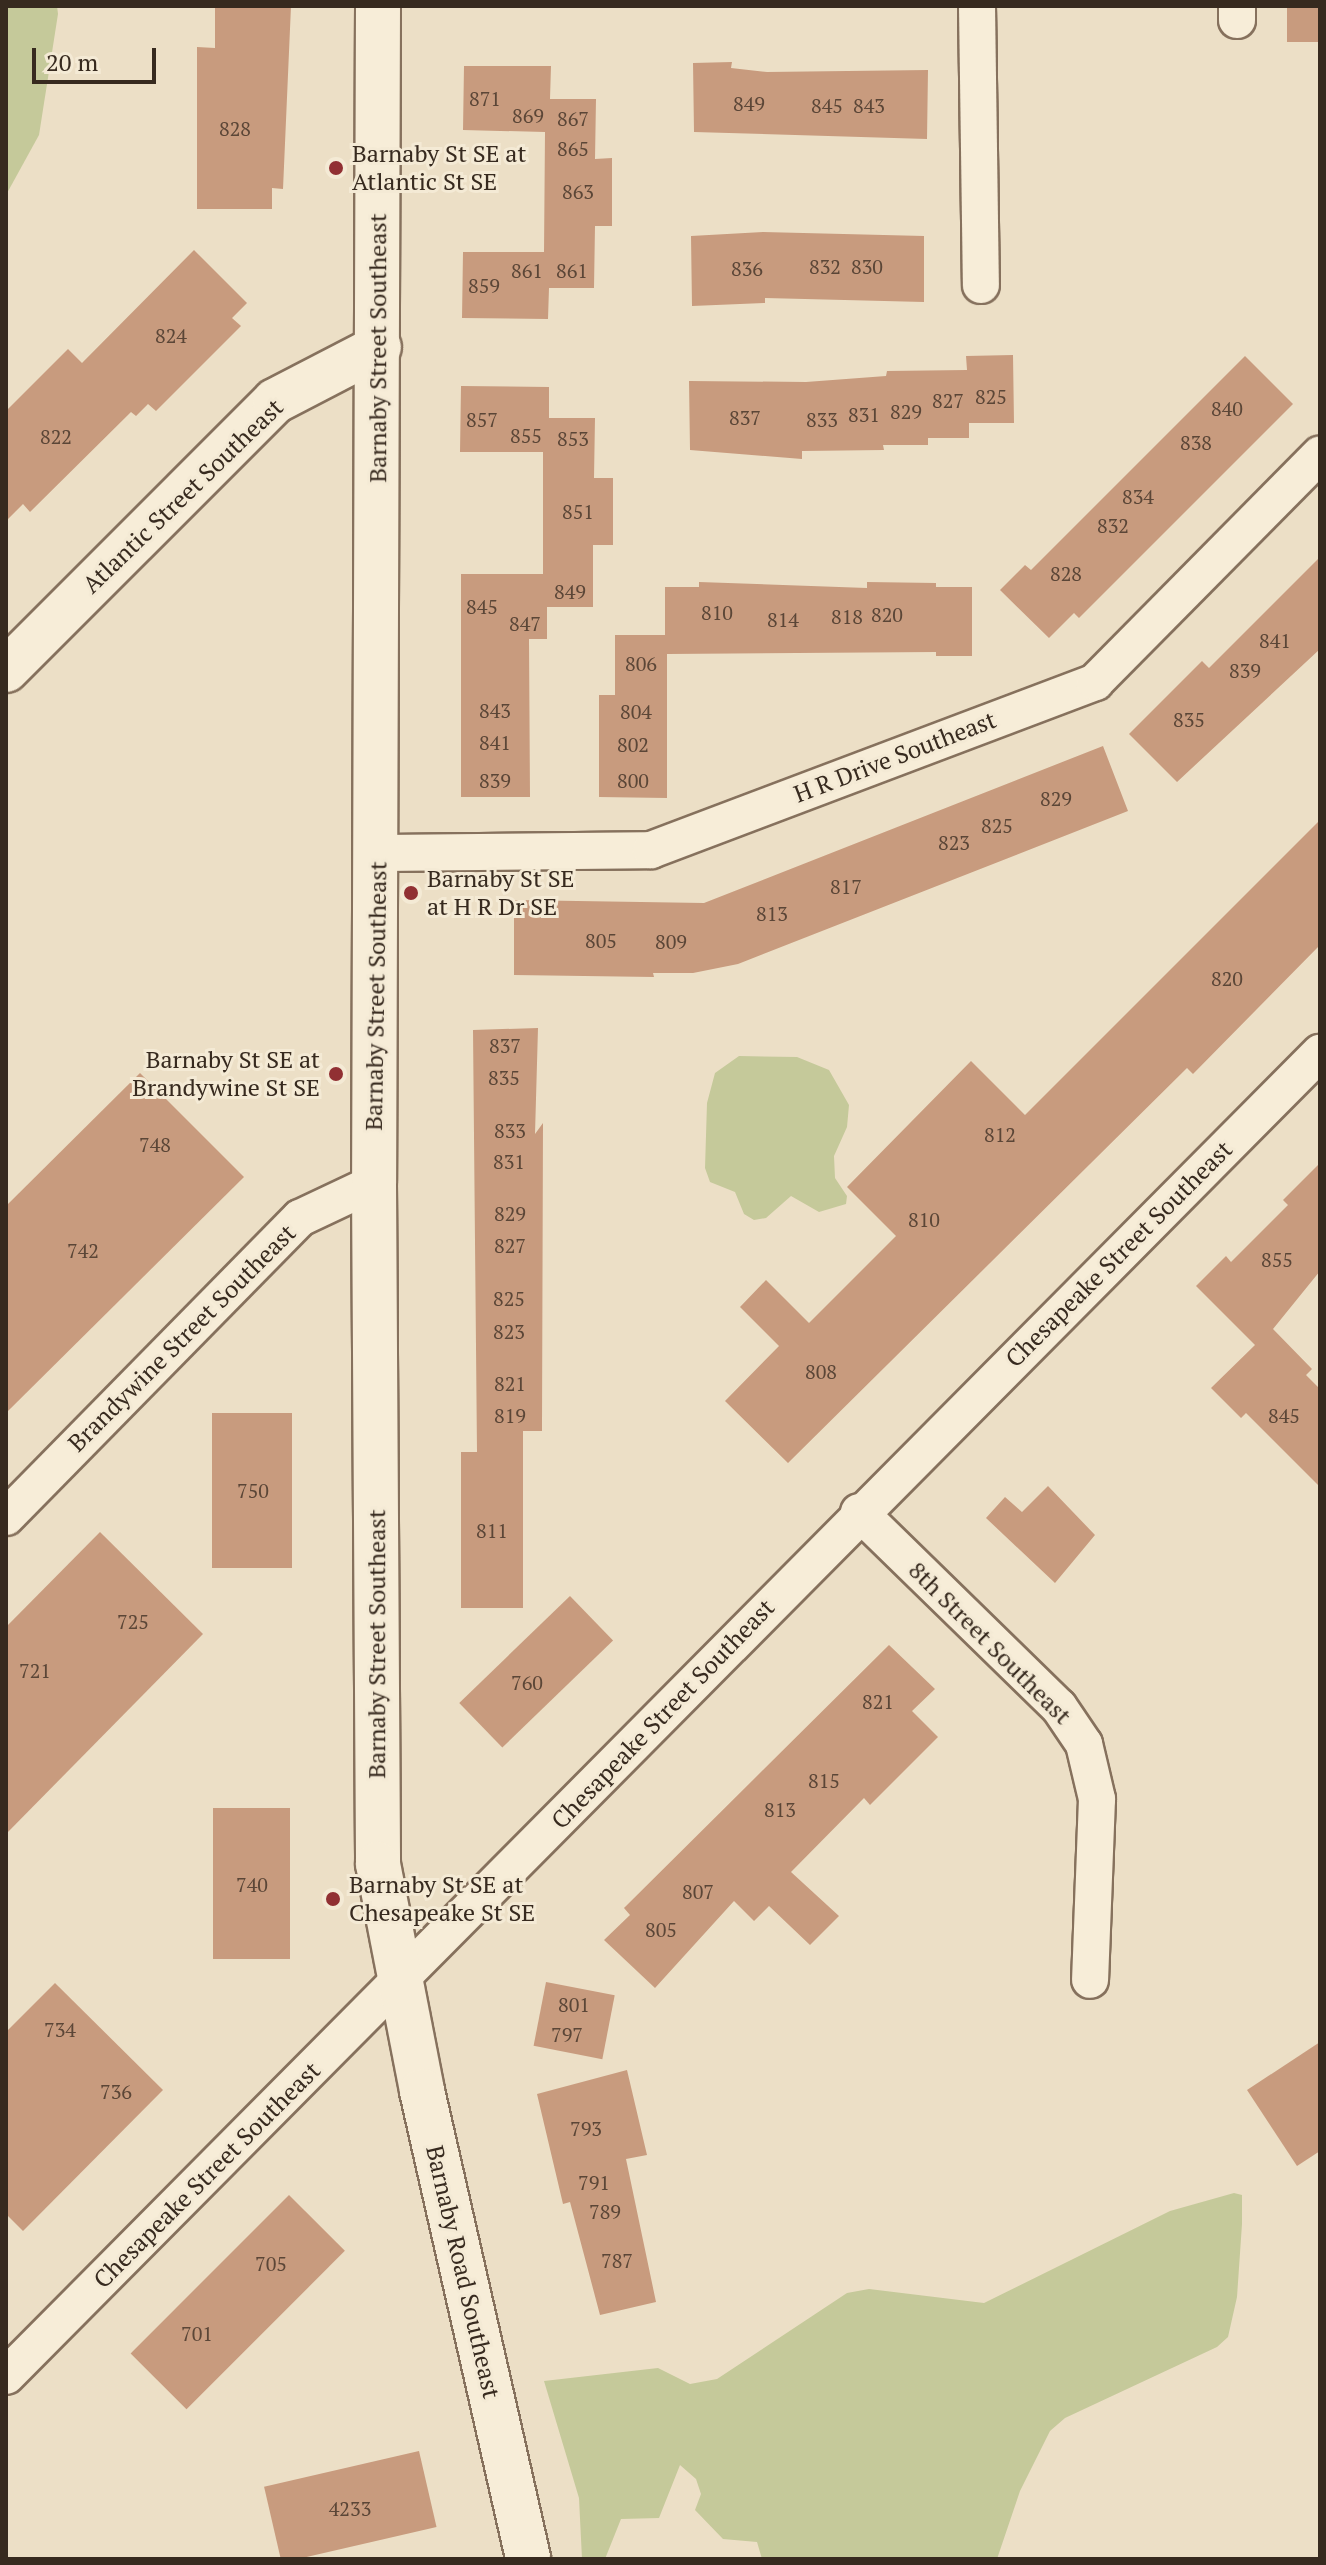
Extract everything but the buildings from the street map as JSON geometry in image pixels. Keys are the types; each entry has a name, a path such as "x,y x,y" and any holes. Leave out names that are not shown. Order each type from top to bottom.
{"street":[{"name":"Barnaby Street Southeast","path":"378,6 378,853 374,1183 378,1864 400,1984"},
{"path":"977,6 981,285"},
{"name":"Atlantic Street Southeast","path":"6,670 275,401 379,347"},
{"name":"H R Drive Southeast","path":"378,853 651,850 1095,682 1320,455"},
{"name":"Chesapeake Street Southeast","path":"6,2376 400,1984 859,1512 1320,1053"},
{"name":"Brandywine Street Southeast","path":"6,1517 300,1218 374,1183"},
{"name":"8th Street Southeast","path":"859,1512 1059,1707 1084,1744 1097,1799 1090,1980"},
{"name":"Barnaby Road Southeast","path":"400,1984 528,2559"}],"green space":[{"path":"6,6 57,6 58,14 39,135 6,195"},
{"path":"739,1056 797,1057 829,1070 849,1105 847,1127 834,1156 835,1178 847,1196 846,1204 819,1212 791,1196 766,1218 754,1220 744,1214 735,1192 710,1182 705,1168 707,1103 715,1073"},
{"path":"1234,2193 1242,2195 1242,2224 1237,2297 1228,2337 1217,2347 1065,2418 1050,2431 1020,2491 997,2559 762,2559 757,2542 723,2539 695,2510 701,2494 696,2479 680,2465 659,2518 621,2519 605,2559 582,2559 579,2498 544,2381 658,2368 690,2384 717,2379 847,2293 869,2289 984,2303 1170,2211"}],"place":[{"name":"Barnaby St SE at Atlantic St SE","path":"336,168"},
{"name":"Barnaby St SE at H R Dr SE","path":"411,893"},
{"name":"Barnaby St SE at Brandywine St SE","path":"336,1074"},
{"name":"Barnaby St SE at Chesapeake St SE","path":"333,1899"}]}
